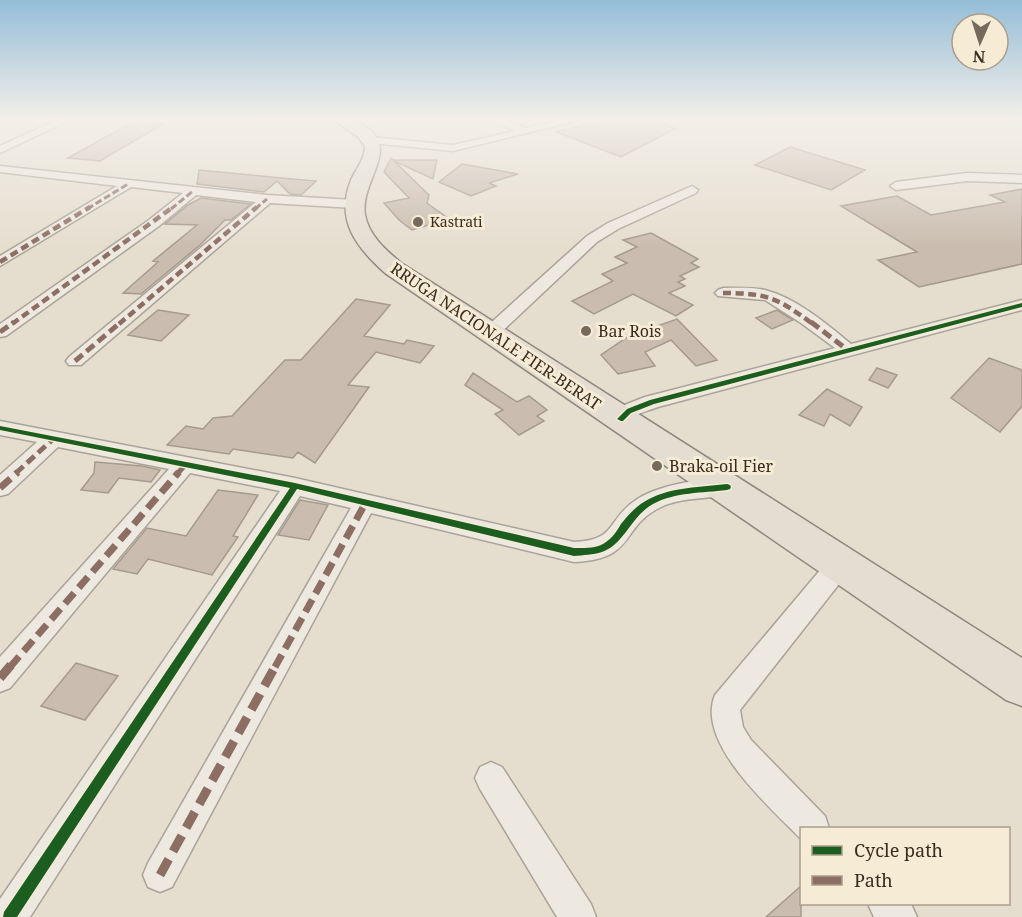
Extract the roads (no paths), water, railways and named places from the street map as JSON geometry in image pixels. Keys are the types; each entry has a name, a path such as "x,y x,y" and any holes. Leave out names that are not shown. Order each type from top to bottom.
{"main road":[{"path":"354,204 356,192 370,162"},
{"name":"RRUGA NACIONALE FIER-BERAT","path":"354,204 359,231 372,250 403,276 842,562 1022,684"}],"street":[{"path":"0,169 267,199 354,204"},
{"path":"896,186 967,177 1022,179"},
{"path":"0,262 128,184"},
{"path":"490,333 592,239 613,226 692,190"},
{"path":"0,332 154,223 193,191"},
{"path":"75,361 267,199"},
{"path":"723,293 768,296 828,334 849,351"},
{"path":"621,418 629,411 652,402 1022,305"},
{"path":"0,428 296,486 574,552 593,553 607,548 642,507 655,500 671,495 727,487"},
{"path":"0,488 52,440"},
{"path":"0,678 186,464"},
{"path":"9,917 296,486"},
{"path":"160,875 366,502"},
{"path":"812,827 740,751 725,721 725,705 842,562"},
{"path":"491,778 578,917"},
{"path":"888,905 899,917"}],"place":[{"name":"Kastrati","path":"418,222"},
{"name":"Bar Rois","path":"586,331"},
{"name":"Braka-oil Fier","path":"657,466"}]}
